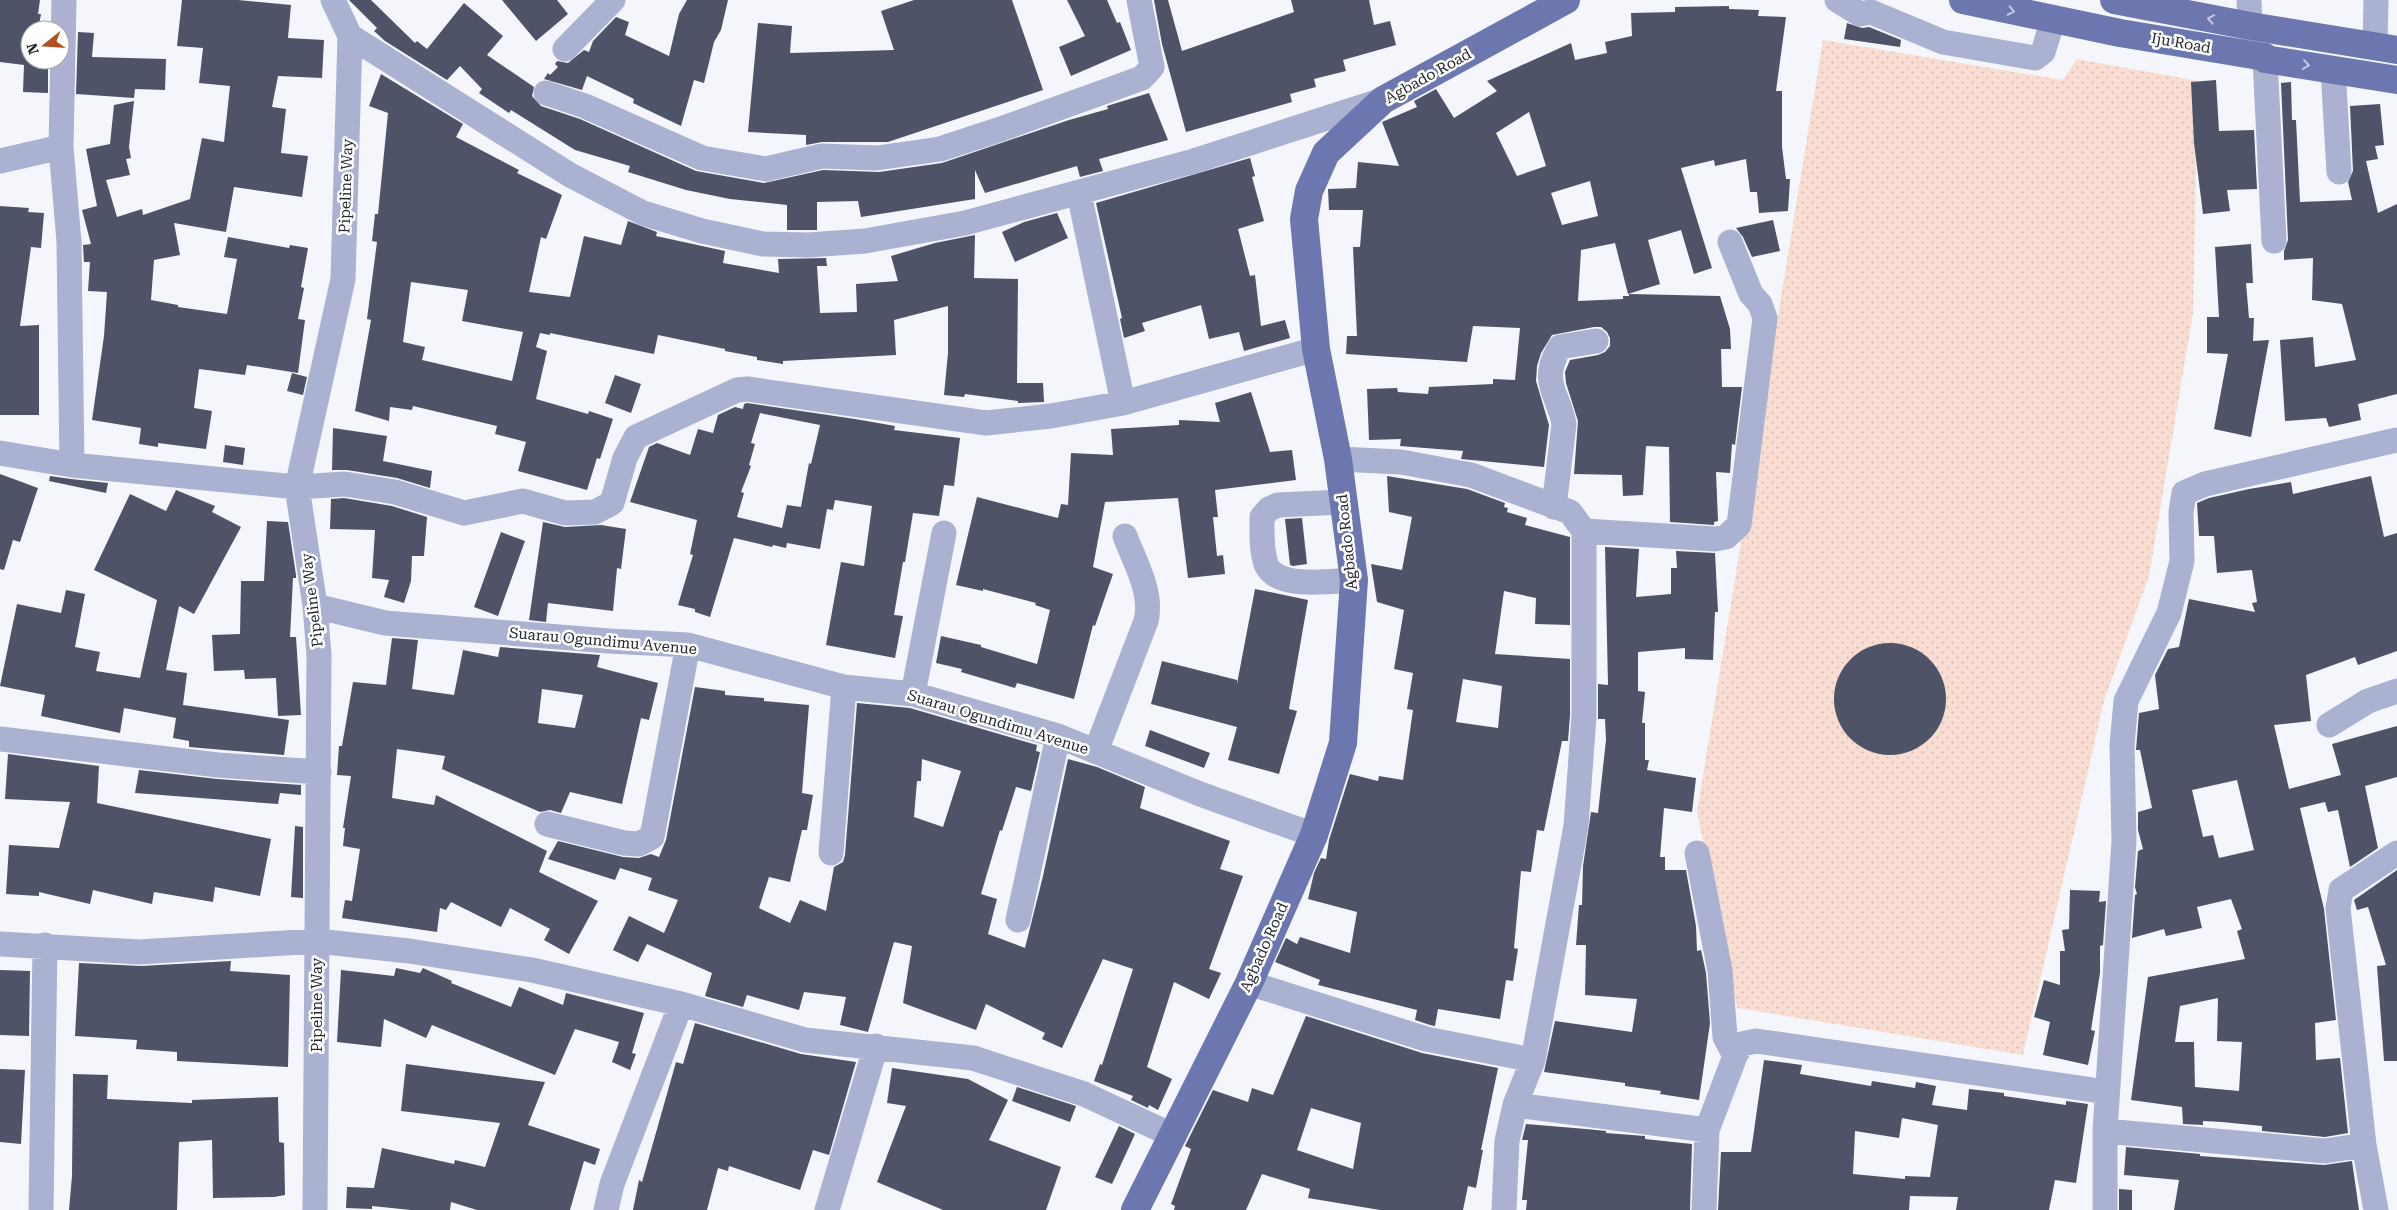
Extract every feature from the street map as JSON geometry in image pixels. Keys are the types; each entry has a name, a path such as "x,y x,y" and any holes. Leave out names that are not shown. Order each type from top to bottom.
{"main road":[{"name":"Agbado Road","path":"1135,1210 1174,1136 1249,983 1314,835 1343,743 1354,580 1338,459 1316,349 1304,219 1309,191 1326,153 1383,100 1566,0"},
{"name":"Iju Road","path":"1963,0 2053,20 2265,59 2397,80"},
{"name":"Iju Road","path":"2114,0 2249,13 2386,48"}],"street":[{"path":"64,0 61,147 69,242 72,465"},
{"name":"Pipeline Way","path":"315,1210 320,772 319,655 315,606 296,487 343,279 350,36 333,0"},
{"path":"565,49 613,0"},
{"path":"546,93 585,106 702,158 766,169 822,156 877,158 940,149 1142,78 1152,67 1139,0"},
{"path":"1837,0 1860,14 1871,12 1943,42 2035,58 2043,52 2053,20"},
{"path":"2376,0 2386,48"},
{"path":"350,36 570,176 643,213 702,231 763,244 808,246 865,241 965,223 1194,161 1383,100"},
{"path":"2265,59 2274,241"},
{"path":"2333,69 2339,172"},
{"path":"0,161 61,147"},
{"path":"1079,193 1123,402"},
{"path":"1584,531 1716,539 1726,537 1739,525 1765,318 1760,304 1752,294 1745,279 1730,242"},
{"path":"1554,507 1564,424 1562,412 1551,391 1550,378 1554,358 1560,347 1596,341"},
{"path":"0,453 72,465 296,487 345,484 395,492 464,513 523,500 565,513 595,512 612,503 625,458 636,437 737,390 747,389 986,423 1051,416 1123,402 1316,349"},
{"path":"2105,1210 2107,1092 2124,841 2122,745 2126,701 2169,614 2182,561 2181,512 2184,493 2205,484 2397,440"},
{"path":"1338,459 1401,462 1471,475 1570,512 1584,531 1584,716 1576,826 1533,1060 1515,1104 1507,1140 1504,1210"},
{"path":"1344,502 1278,505 1269,509 1262,517 1262,545 1266,566 1275,575 1288,581 1354,580"},
{"path":"913,694 944,533"},
{"path":"1096,751 1149,608 1146,591 1125,536"},
{"name":"Suarau Ogundimu Avenue","path":"315,606 384,623 609,641 688,645 844,687 913,694 1058,736 1200,794 1314,835"},
{"path":"547,824 624,843 639,844 652,837 688,645"},
{"path":"831,853 844,687"},
{"path":"2329,725 2368,701 2397,691"},
{"path":"1018,920 1058,736"},
{"path":"0,739 218,765 320,772"},
{"path":"1697,852 1720,971 1725,1037 1735,1056"},
{"path":"2376,1210 2364,1144 2338,908 2341,890 2397,854"},
{"path":"0,944 45,945 139,952 317,941 409,951 532,970 681,1004 805,1040 876,1046 973,1058 1084,1094 1174,1136"},
{"path":"41,1210 45,945"},
{"path":"1249,983 1426,1039 1533,1060"},
{"path":"606,1210 612,1184 681,1004"},
{"path":"1704,1210 1707,1130 1735,1056 1742,1044 1756,1041 2107,1092"},
{"path":"827,1210 876,1046"},
{"path":"1515,1104 1707,1130"},
{"path":"2105,1132 2325,1150 2364,1144"}],"shaded area":[{"path":"1823,40 2063,80 2077,59 2198,81 2193,313 2149,576 2104,701 2023,1055 1737,1008 1697,812"}],"building":[{"path":"0,0 40,0 38,14 41,14 40,20 20,20 20,64 0,62"},
{"path":"182,0 238,0 291,5 288,38 324,40 322,78 278,76 272,107 286,109 281,153 308,156 302,197 234,187 226,232 174,223 180,255 154,260 151,300 178,305 178,307 227,314 237,259 224,257 228,237 289,248 290,245 308,248 301,287 304,288 298,319 305,320 298,373 247,365 245,375 199,369 194,408 212,411 206,449 158,443 158,447 139,444 141,428 92,420 104,336 107,292 88,291 90,262 84,262 83,245 91,244 82,210 97,206 86,149 110,144 114,105 134,101 129,147 131,158 126,159 130,175 106,180 117,217 142,209 143,215 190,199 202,138 224,142 230,86 199,83 203,48 177,46"},
{"path":"349,0 371,0 415,43 417,41 427,49 464,3 503,36 487,55 534,87 532,96 541,106 580,119 696,171 764,183 823,170 879,172 942,163 1069,120 1108,109 1107,106 1149,93 1168,140 1099,159 1103,171 1080,177 1077,166 985,193 975,170 975,199 861,217 858,201 817,202 817,230 787,230 787,205 730,199 686,190 628,172 630,166 575,150 511,110 509,113 479,93 482,89 460,66 447,80 385,41 374,31 377,28"},
{"path":"502,0 557,0 568,14 536,41"},
{"path":"687,0 728,0 721,30 714,42 704,83 694,80 681,126 633,103 634,99 587,76 582,90 544,79 548,73 550,75 558,67 555,64 557,61 568,63 584,50 589,52 593,41 616,17 629,22 625,35 669,56 679,14"},
{"path":"914,0 1012,0 1043,90 888,142 822,142 806,145 806,135 748,132 758,23 792,26 790,53 894,50 881,11"},
{"path":"1067,0 1107,0 1117,23 1120,22 1131,50 1071,76 1059,47 1085,36"},
{"path":"1154,0 1168,0 1182,51 1294,12 1291,0 1369,0 1374,25 1390,21 1396,45 1343,60 1346,71 1314,79 1316,87 1290,94 1292,102 1186,132 1162,44"},
{"path":"1729,6 1729,9 1759,10 1758,16 1786,17 1776,91 1782,91 1782,147 1786,179 1790,179 1788,211 1759,213 1757,192 1750,192 1746,159 1715,166 1714,160 1681,168 1712,268 1694,274 1681,230 1648,240 1660,284 1628,294 1615,243 1581,250 1578,301 1623,299 1623,296 1629,296 1629,294 1720,296 1730,329 1731,349 1721,349 1722,387 1742,387 1735,445 1732,444 1730,473 1716,472 1718,521 1714,522 1714,525 1670,522 1669,447 1646,446 1643,495 1623,496 1622,475 1574,474 1578,421 1566,383 1565,372 1570,360 1598,355 1605,352 1610,346 1610,338 1601,327 1552,335 1541,353 1537,366 1536,381 1549,425 1544,467 1461,459 1463,451 1400,446 1401,439 1369,440 1367,389 1397,388 1398,392 1428,394 1429,387 1493,384 1493,379 1515,380 1520,328 1473,326 1467,362 1346,354 1347,336 1357,336 1353,247 1360,247 1363,210 1329,210 1328,189 1356,188 1358,162 1399,166 1382,122 1417,107 1414,101 1436,89 1454,118 1497,91 1487,81 1571,43 1575,60 1607,53 1605,42 1632,36 1631,13 1675,12 1675,7","holes":["1529,112 1546,166 1517,176 1496,133","1590,181 1598,216 1562,225 1551,193"]},
{"path":"1847,23 1862,28 1869,27 1901,40 1900,47 1844,39"},
{"path":"78,32 94,33 92,57 166,59 165,90 135,89 134,98 76,94"},
{"path":"24,70 48,70 48,93 23,92"},
{"path":"381,74 463,124 456,137 519,170 517,173 562,195 546,239 541,237 529,292 570,297 584,236 621,245 628,221 657,232 656,236 725,251 723,263 779,273 778,259 826,258 827,266 817,266 820,313 857,312 856,284 898,281 891,256 935,243 975,235 974,278 1018,279 1017,383 1043,383 1044,402 1018,403 1018,401 965,394 964,397 944,395 948,353 948,306 894,320 896,355 783,361 783,364 757,360 757,357 658,335 654,354 550,333 550,335 540,333 536,347 547,351 536,399 588,414 589,411 613,419 600,459 597,458 587,490 518,471 526,442 495,434 497,426 413,406 412,410 390,407 389,421 355,411 371,320 367,319 377,242 372,241 375,214 378,214 388,113 369,106","holes":["411,282 468,290 462,321 523,332 512,381 422,360 425,347 403,342"]},
{"path":"2216,80 2219,131 2254,130 2257,189 2227,190 2230,211 2203,214 2194,143 2191,82"},
{"path":"2291,82 2292,120 2296,120 2300,202 2352,200 2348,182 2353,171 2350,106 2380,104 2384,145 2375,146 2378,159 2366,161 2378,213 2397,204 2397,394 2358,404 2361,420 2329,427 2326,418 2285,421 2280,340 2313,337 2315,367 2356,360 2342,304 2312,300 2313,258 2284,260 2284,251 2288,240 2281,83"},
{"path":"1250,158 1255,176 1252,177 1264,221 1238,229 1250,276 1255,275 1261,326 1285,320 1290,338 1244,351 1239,332 1209,339 1201,305 1142,323 1145,331 1124,338 1120,319 1122,318 1096,203"},
{"path":"0,206 29,208 28,212 44,213 41,248 31,247 20,326 39,325 39,415 0,415"},
{"path":"1057,213 1068,238 1015,262 1002,232 1024,222"},
{"path":"1773,220 1780,251 1752,257 1743,237 1736,228"},
{"path":"2251,244 2253,283 2246,283 2249,318 2254,318 2253,341 2269,340 2251,437 2214,429 2228,354 2207,353 2207,317 2219,317 2215,247"},
{"path":"292,373 307,377 303,395 287,391"},
{"path":"615,375 641,384 631,413 605,403"},
{"path":"1251,392 1270,452 1292,450 1296,480 1215,490 1218,517 1213,517 1217,556 1223,555 1225,574 1188,578 1178,498 1105,502 1093,567 1113,574 1095,626 1093,625 1074,699 1017,683 1015,688 961,672 962,669 936,663 941,636 981,645 981,647 1037,664 1050,610 1035,605 1036,603 983,589 983,591 956,585 977,497 1058,518 1061,504 1068,505 1071,453 1113,455 1111,429 1179,425 1179,420 1220,422 1215,403"},
{"path":"744,404 855,419 895,426 894,430 960,438 954,486 944,485 939,516 913,513 894,615 903,616 895,658 826,645 841,562 864,566 872,506 835,500 833,510 827,509 820,549 787,543 786,548 773,545 772,547 734,538 710,617 695,612 695,609 678,605 693,555 690,554 697,520 630,502 649,447 657,443 690,455 698,429 713,433 718,415 735,407 743,409","holes":["760,413 820,425 811,464 809,463 801,507 787,505 782,528 737,517 744,493 741,492 751,466 749,465 755,444 751,443"]},
{"path":"333,428 387,436 383,461 432,471 430,488 397,478 347,470 332,470"},
{"path":"225,445 245,448 243,465 223,462"},
{"path":"0,474 38,488 20,542 13,540 4,570 0,569"},
{"path":"50,476 108,483 106,493 49,481"},
{"path":"1387,476 1467,489 1505,503 1504,507 1508,508 1507,512 1527,518 1525,525 1570,537 1570,625 1535,624 1536,598 1504,591 1495,654 1570,659 1570,715 1568,741 1562,741 1544,831 1537,830 1531,872 1521,871 1514,948 1518,949 1513,981 1506,980 1500,1019 1438,1009 1435,1026 1430,1025 1415,1020 1417,1010 1318,985 1320,980 1275,962 1286,938 1297,944 1300,937 1350,953 1357,912 1308,899 1314,873 1321,858 1326,859 1329,840 1350,774 1378,781 1379,776 1403,780 1413,710 1407,709 1413,673 1394,669 1404,610 1377,602 1371,564 1402,570 1412,517 1389,512","holes":["1463,679 1502,686 1498,728 1456,722"]},
{"path":"2371,476 2384,537 2397,533 2397,651 2358,665 2355,657 2306,675 2311,721 2274,725 2289,789 2341,775 2332,744 2397,726 2397,777 2365,786 2378,848 2350,867 2338,810 2328,812 2325,802 2300,808 2324,909 2336,1020 2315,1023 2316,1060 2340,1058 2348,1133 2325,1137 2262,1131 2262,1126 2222,1122 2203,1121 2203,1125 2183,1124 2182,1107 2131,1100 2148,977 2245,959 2237,931 2242,929 2231,899 2197,907 2202,928 2166,936 2164,929 2132,938 2135,895 2137,894 2135,887 2138,851 2143,849 2138,830 2138,812 2152,808 2140,750 2136,750 2139,713 2159,709 2155,675 2168,649 2179,647 2189,599 2255,612 2252,603 2257,602 2252,570 2217,573 2214,536 2199,536 2197,503 2209,498 2249,489 2291,482 2293,494","holes":["2237,780 2254,850 2219,858 2213,835 2203,837 2192,790","2218,998 2217,1041 2242,1042 2239,1091 2195,1087 2194,1042 2175,1042 2180,1006"]},
{"path":"176,490 215,506 212,512 241,527 194,614 179,606 166,670 187,673 183,705 289,720 284,755 189,747 189,741 173,738 176,718 124,708 120,733 41,716 45,695 0,686 17,604 61,613 66,590 85,594 75,647 100,652 96,671 140,678 157,600 94,570 130,494 166,511"},
{"path":"344,498 392,506 427,517 424,556 412,556 411,581 404,603 384,597 389,580 372,578 375,530 330,529 331,499"},
{"path":"1302,518 1307,564 1293,566 1290,565 1285,519"},
{"path":"267,521 288,522 296,575 296,578 293,578 290,637 296,637 301,715 278,716 276,678 245,679 244,670 214,671 212,635 240,634 241,581 264,581"},
{"path":"543,522 565,527 601,525 626,529 621,569 617,568 613,611 548,603 546,622 529,620"},
{"path":"501,532 525,541 498,616 474,607"},
{"path":"1605,547 1639,549 1636,597 1671,594 1671,568 1677,568 1676,551 1715,553 1718,612 1715,612 1713,660 1685,659 1685,648 1638,652 1638,691 1645,692 1642,723 1645,723 1645,760 1649,760 1647,770 1696,778 1692,812 1664,808 1660,857 1665,857 1665,870 1686,870 1696,926 1697,951 1701,950 1706,973 1710,1023 1699,1100 1660,1094 1661,1091 1625,1086 1625,1083 1544,1072 1555,1021 1632,1032 1637,999 1585,995 1586,945 1576,945 1579,905 1582,905 1583,866 1591,812 1598,813 1606,740 1605,719 1598,719 1598,684 1608,685"},
{"path":"1255,589 1308,600 1289,709 1297,711 1279,774 1228,760 1237,727 1151,704 1162,661 1237,680 1237,684"},
{"path":"392,638 418,640 412,689 454,695 463,650 498,657 500,647 600,655 597,667 658,683 649,720 641,718 622,804 570,792 561,813 550,810 540,812 442,769 445,756 397,749 392,798 434,805 436,795 547,851 539,872 598,901 569,954 544,940 550,929 510,908 501,927 451,902 446,910 440,908 437,932 342,918 345,900 352,901 360,849 343,846 345,828 343,828 351,776 337,775 339,746 342,746 353,682 386,685","holes":["542,689 583,695 575,728 538,723"]},
{"path":"1890,643 1912,647 1930,659 1942,677 1946,699 1942,721 1930,739 1912,751 1890,755 1868,751 1850,739 1838,721 1834,699 1838,677 1850,659 1868,647"},
{"path":"695,687 725,691 725,695 764,698 764,701 809,705 802,793 813,795 807,830 802,830 790,882 769,877 759,908 790,923 800,900 826,911 834,867 843,862 857,703 910,708 1037,745 1036,751 1040,752 1031,791 1016,787 1002,831 1000,830 981,894 997,899 988,934 1025,948 1043,876 1068,759 1097,767 1145,787 1140,808 1230,841 1220,869 1243,876 1209,969 1221,973 1209,999 1174,982 1147,1067 1172,1079 1158,1110 1149,1105 1148,1108 1131,1100 1133,1096 1094,1081 1100,1064 1102,1065 1133,969 1103,959 1062,1048 1042,1039 1045,1033 986,1004 976,1030 903,1003 912,946 894,942 868,1032 840,1025 846,997 804,992 799,1010 747,995 743,1007 705,996 712,973 647,944 638,962 613,950 629,916 664,933 678,900 648,890 652,878 620,868 615,880 548,859 558,841 623,857 639,858 651,854 659,857 666,840","holes":["922,759 961,771 943,827 914,817 917,781 921,781"]},
{"path":"1150,730 1210,753 1204,768 1145,746"},
{"path":"8,754 99,766 97,803 271,839 260,896 215,887 213,902 154,892 152,904 93,890 90,904 39,892 39,896 6,894 9,845 59,848 70,802 5,799"},
{"path":"139,770 217,779 301,785 301,795 280,793 278,804 135,793"},
{"path":"295,826 303,827 303,898 291,897"},
{"path":"2397,870 2397,1061 2384,1061 2377,966 2386,965 2368,907 2357,910 2354,900"},
{"path":"2070,890 2100,891 2099,902 2106,901 2103,945 2100,946 2100,973 2091,1030 2095,1031 2088,1065 2043,1055 2050,1022 2034,1017 2044,980 2060,985 2060,951 2065,951 2062,930 2069,929"},
{"path":"231,961 230,971 290,975 288,1067 177,1061 177,1052 136,1049 137,1040 75,1036 79,963 141,966"},
{"path":"396,968 420,973 423,968 452,981 451,983 511,1007 519,987 563,1005 566,993 644,1013 632,1053 636,1054 630,1070 612,1062 619,1042 575,1029 555,1075 432,1025 426,1038 384,1019 381,1047 337,1042 341,970 394,976"},
{"path":"0,970 30,971 29,1036 0,1035"},
{"path":"1306,1016 1422,1053 1498,1068 1481,1150 1483,1150 1476,1188 1468,1186 1463,1210 1380,1210 1308,1198 1310,1189 1262,1174 1246,1210 1174,1210 1175,1206 1171,1204 1191,1149 1185,1146 1213,1090 1248,1102 1252,1088 1273,1095","holes":["1311,1108 1361,1123 1353,1169 1297,1150"]},
{"path":"695,1023 801,1054 856,1062 829,1155 813,1150 800,1190 729,1166 728,1171 718,1168 707,1210 633,1210 639,1180 642,1182 676,1062 683,1064"},
{"path":"1764,1060 1802,1065 1800,1074 1871,1086 1872,1081 1915,1088 1916,1082 1936,1086 1932,1105 1967,1110 1969,1089 2004,1093 2004,1096 2066,1105 2066,1101 2088,1104 2076,1183 2055,1180 2049,1210 1956,1210 1958,1197 1910,1196 1909,1210 1718,1210 1721,1152 1751,1152","holes":["1902,1118 1938,1125 1930,1177 1905,1176 1905,1179 1853,1174 1855,1131 1899,1138"]},
{"path":"406,1064 545,1082 528,1125 600,1149 595,1165 584,1161 570,1210 477,1210 451,1202 450,1210 411,1210 372,1206 372,1209 346,1208 347,1187 374,1188 382,1148 454,1164 455,1160 485,1167 500,1123 401,1111"},
{"path":"892,1068 968,1079 1008,1100 989,1140 1061,1167 1046,1210 943,1210 877,1182 906,1106 887,1103"},
{"path":"0,1069 25,1070 21,1144 0,1142"},
{"path":"73,1074 108,1075 107,1099 192,1103 192,1100 278,1097 279,1142 284,1143 285,1195 274,1197 213,1198 212,1140 179,1142 177,1210 69,1210 72,1176"},
{"path":"1017,1087 1076,1106 1070,1122 1012,1101"},
{"path":"1526,1124 1606,1131 1606,1133 1645,1136 1645,1139 1692,1144 1690,1210 1526,1210 1527,1200 1522,1200 1528,1140 1522,1140"},
{"path":"1119,1126 1135,1134 1112,1184 1095,1177"},
{"path":"2126,1147 2200,1154 2200,1156 2324,1165 2352,1161 2359,1210 2174,1210 2179,1180 2124,1175"},
{"path":"2119,1189 2132,1190 2132,1210 2119,1210"}]}
